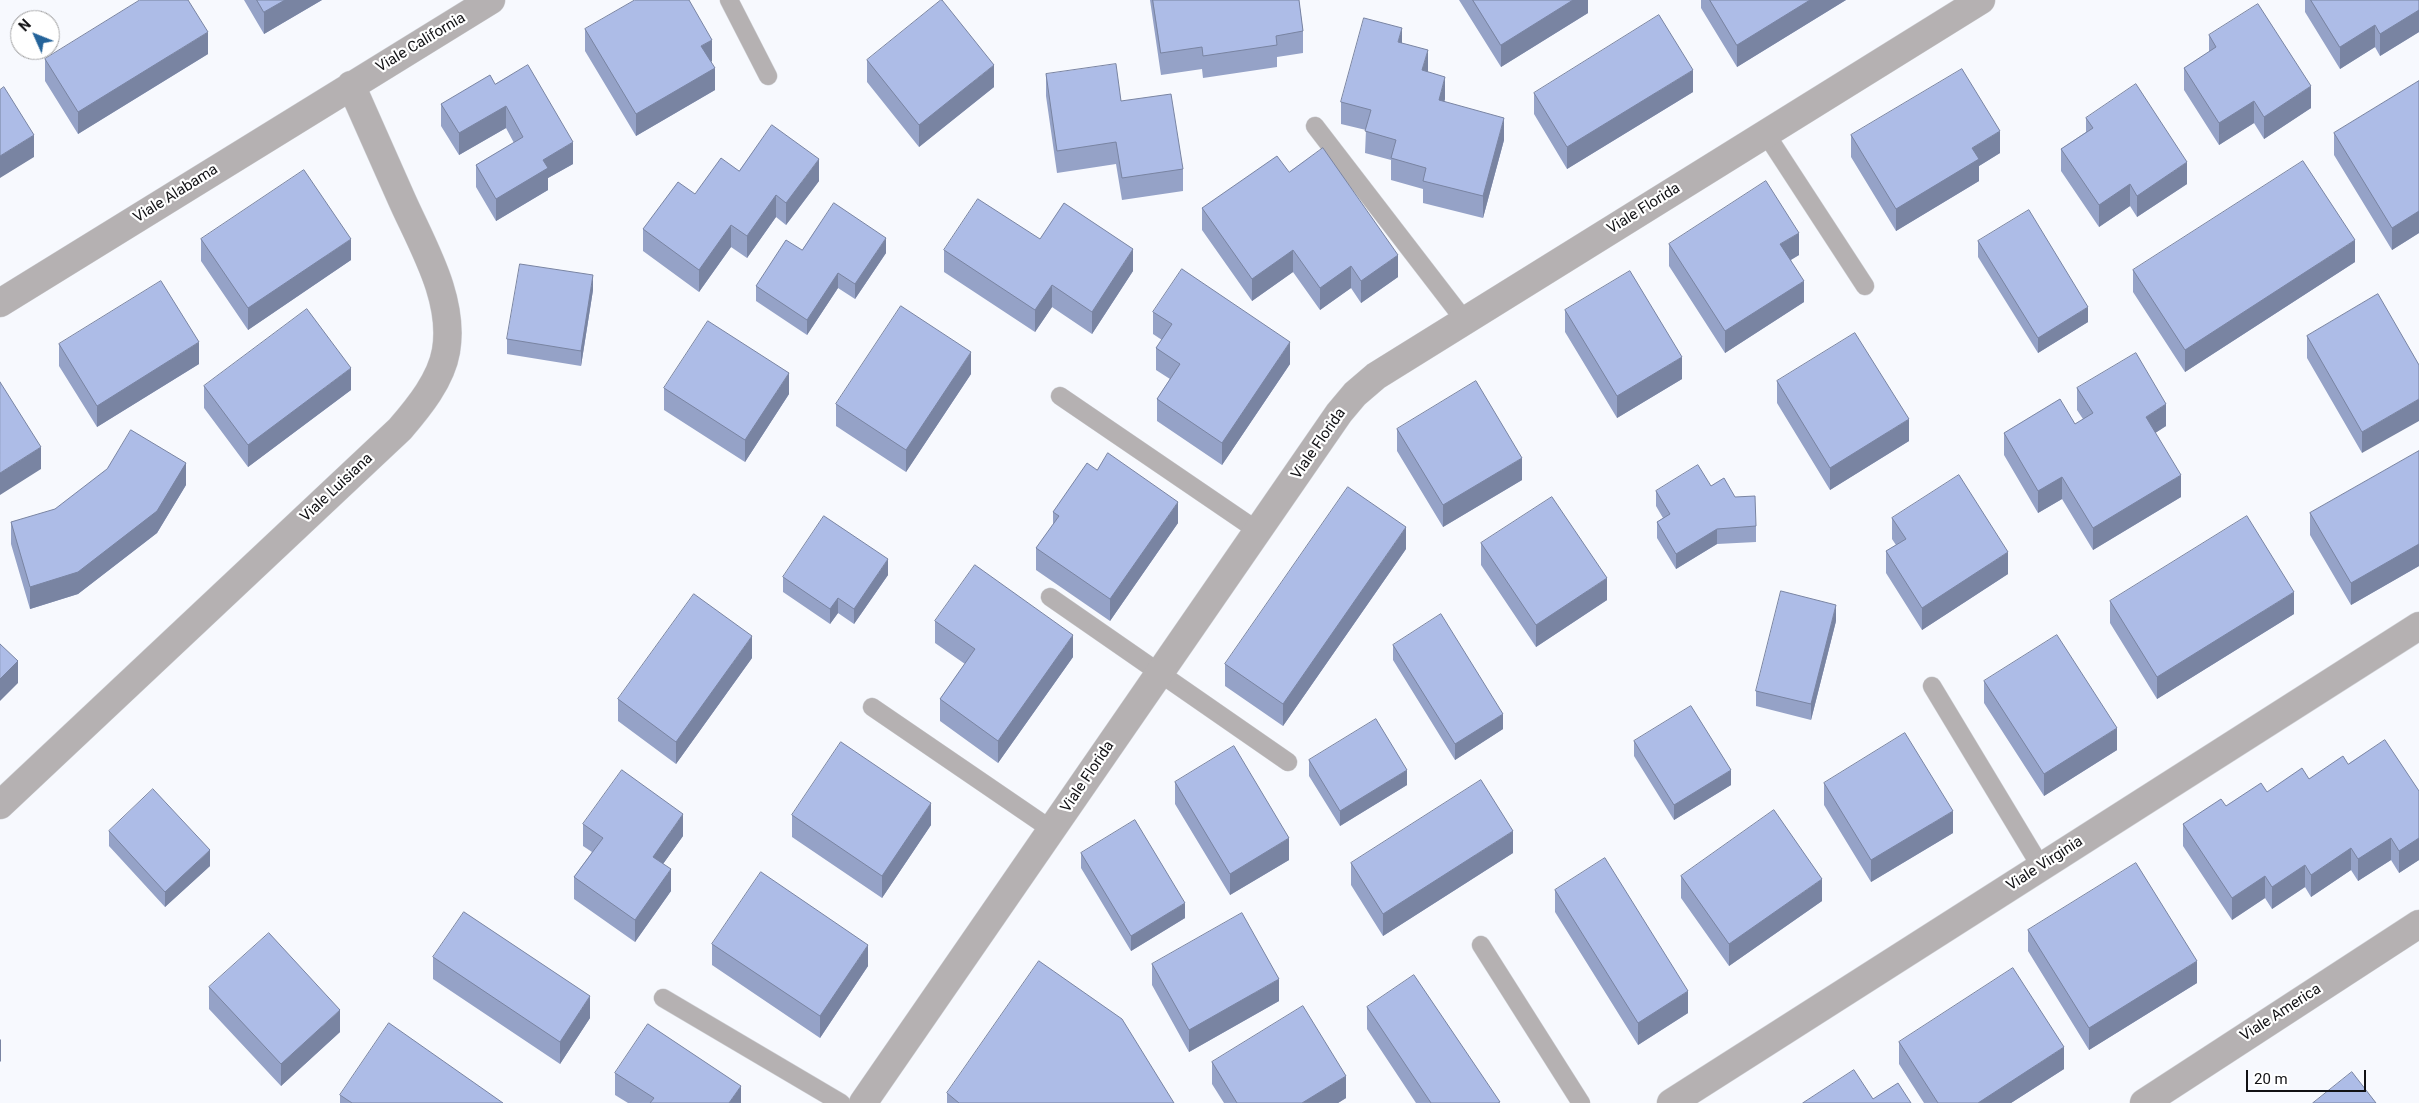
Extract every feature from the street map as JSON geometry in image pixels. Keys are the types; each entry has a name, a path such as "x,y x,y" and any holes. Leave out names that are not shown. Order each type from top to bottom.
{"street":[{"name":"Viale California","path":"351,85 491,0"},
{"name":"Viale Florida","path":"863,1103 1339,413 1355,394 1376,376 1766,134 1954,7 1981,0"},
{"name":"Viale Alabama","path":"0,303 351,85"},
{"name":"Viale Luisiana","path":"0,805 400,429 417,408 436,377 446,353 444,302 431,266 351,85"},
{"name":"Viale Virginia","path":"1671,1103 2419,626"},
{"name":"Viale America","path":"2144,1103 2419,924"}],"lane":[{"path":"729,0 768,76"},
{"path":"1315,126 1465,321"},
{"path":"1766,134 1865,286"},
{"path":"1060,396 1258,531"},
{"path":"1050,597 1288,762"},
{"path":"1932,686 2041,866"},
{"path":"872,707 1052,830"},
{"path":"1481,945 1581,1103"},
{"path":"663,998 841,1103"}],"building":[{"path":"140,0 188,0 208,32 78,112 46,60 60,60 60,50"},
{"path":"257,0 285,0 264,12"},
{"path":"635,0 689,0 712,40 701,46 715,68 636,114 585,29"},
{"path":"941,0 994,65 919,125 867,60"},
{"path":"1153,0 1299,0 1303,31 1276,36 1277,45 1203,56 1202,47 1161,53"},
{"path":"1473,0 1573,0 1501,45"},
{"path":"1710,0 1810,0 1737,45"},
{"path":"2311,0 2419,0 2419,10 2380,34 2375,25 2340,47"},
{"path":"2258,4 2311,86 2264,117 2254,101 2219,123 2184,68 2216,47 2209,35"},
{"path":"1659,15 1693,70 1567,147 1534,93"},
{"path":"1364,18 1402,28 1398,42 1428,50 1422,70 1445,77 1439,100 1504,118 1483,196 1423,181 1426,168 1391,158 1396,140 1365,131 1371,110 1341,102"},
{"path":"1116,64 1121,101 1171,94 1183,169 1122,178 1116,142 1057,151 1046,74"},
{"path":"528,65 573,142 543,160 548,168 496,199 476,165 523,137 506,106 459,133 441,104 490,75 495,84"},
{"path":"1962,69 2000,131 1972,148 1979,159 1896,209 1851,135"},
{"path":"2419,81 2419,211 2392,228 2334,133"},
{"path":"2136,84 2187,162 2137,196 2130,184 2099,205 2061,149 2093,128 2086,118"},
{"path":"4,87 34,135 0,156 0,90"},
{"path":"772,125 819,159 786,203 776,195 747,236 731,225 699,270 643,229 678,182 695,194 721,158 739,171"},
{"path":"1323,148 1398,255 1361,281 1351,266 1320,288 1293,250 1252,279 1202,208 1277,156 1289,172"},
{"path":"2303,161 2355,240 2185,350 2133,270"},
{"path":"304,170 351,239 248,308 201,239"},
{"path":"1766,181 1799,233 1780,244 1804,281 1725,331 1669,244"},
{"path":"978,199 1040,239 1064,203 1133,249 1092,312 1052,285 1035,310 944,250"},
{"path":"834,203 886,238 855,284 838,273 807,320 756,286 786,240 802,250"},
{"path":"2029,210 2088,307 2038,338 1978,241"},
{"path":"520,264 593,275 581,351 507,339"},
{"path":"1182,269 1290,342 1222,443 1157,399 1180,364 1156,348 1172,324 1153,312"},
{"path":"1630,271 1682,357 1617,396 1565,310"},
{"path":"161,281 199,342 97,406 59,344"},
{"path":"2378,294 2419,365 2419,399 2362,432 2307,336"},
{"path":"901,306 971,352 906,450 836,404"},
{"path":"307,309 351,368 248,445 204,386"},
{"path":"708,321 789,373 745,440 664,388"},
{"path":"1855,333 1909,419 1830,468 1777,381"},
{"path":"2136,353 2166,404 2146,417 2181,475 2093,528 2062,477 2038,491 2004,433 2060,399 2075,424 2093,413 2077,388"},
{"path":"1476,381 1522,458 1443,505 1397,429"},
{"path":"0,382 41,447 0,473"},
{"path":"131,430 186,463 157,511 78,572 30,587 11,522 55,509 107,469"},
{"path":"2419,451 2419,544 2351,583 2310,513"},
{"path":"1108,453 1178,502 1110,599 1036,548 1059,516 1053,512 1087,463 1097,470"},
{"path":"1698,465 1711,486 1724,478 1735,497 1755,496 1756,526 1717,529 1676,554 1657,522 1670,514 1656,491"},
{"path":"1959,475 2008,552 1922,608 1886,551 1906,539 1892,518"},
{"path":"1348,487 1406,527 1283,704 1225,664"},
{"path":"1552,497 1607,578 1536,625 1481,543"},
{"path":"824,516 888,559 854,609 838,598 830,609 783,577"},
{"path":"2247,516 2294,592 2157,677 2110,601"},
{"path":"975,565 1073,635 998,741 940,699 975,649 935,621"},
{"path":"1781,591 1836,605 1811,704 1756,691"},
{"path":"694,594 752,636 676,742 618,699"},
{"path":"1441,614 1503,714 1455,744 1393,645"},
{"path":"2057,635 2117,728 2044,774 1984,681"},
{"path":"0,644 18,661 0,679"},
{"path":"1691,706 1731,770 1674,805 1634,741"},
{"path":"1376,719 1407,770 1340,811 1309,760"},
{"path":"1905,733 1953,811 1871,860 1824,783"},
{"path":"2385,740 2419,791 2419,838 2399,851 2391,838 2358,859 2351,848 2311,875 2305,865 2272,887 2265,876 2232,898 2183,824 2221,799 2226,806 2261,783 2267,792 2302,768 2309,779 2343,756 2348,764"},
{"path":"841,742 931,803 882,876 792,815"},
{"path":"1234,746 1289,838 1230,874 1175,782"},
{"path":"622,770 683,814 653,857 671,869 635,920 574,877 603,838 583,824"},
{"path":"1481,780 1513,831 1383,914 1351,863"},
{"path":"153,789 210,850 165,892 109,831"},
{"path":"1774,810 1822,879 1729,944 1681,876"},
{"path":"1135,820 1185,903 1131,936 1081,853"},
{"path":"1605,858 1688,991 1638,1023 1555,890"},
{"path":"2136,863 2197,961 2089,1028 2028,930"},
{"path":"761,872 868,945 820,1016 712,944"},
{"path":"464,912 590,996 560,1042 433,957"},
{"path":"1242,913 1279,979 1189,1030 1152,964"},
{"path":"269,933 340,1010 281,1064 209,987"},
{"path":"1039,961 1122,1019 1174,1103 959,1103 947,1093"},
{"path":"2013,968 2064,1047 1978,1103 1938,1103 1899,1042"},
{"path":"1414,975 1500,1102 1431,1103 1367,1007"},
{"path":"1303,1006 1346,1076 1302,1103 1237,1103 1212,1062"},
{"path":"389,1023 503,1103 352,1103 340,1095"},
{"path":"648,1024 741,1086 729,1103 650,1103 654,1098 615,1073"},
{"path":"1854,1070 1873,1099 1898,1083 1911,1103 1803,1103"},
{"path":"2352,1072 2376,1103 2313,1103"}]}
